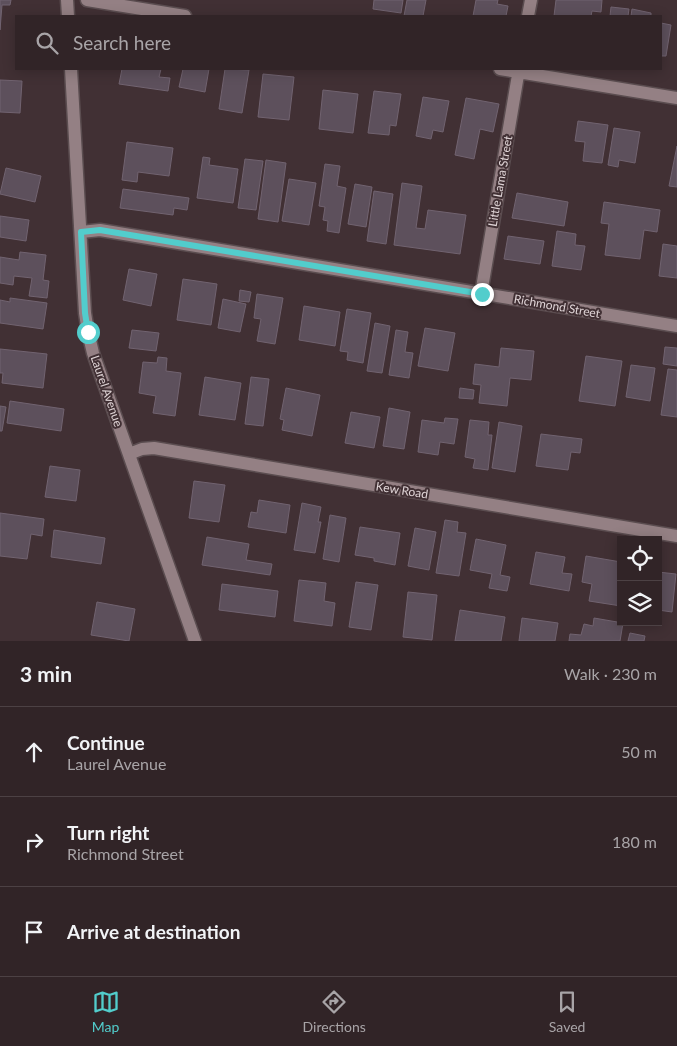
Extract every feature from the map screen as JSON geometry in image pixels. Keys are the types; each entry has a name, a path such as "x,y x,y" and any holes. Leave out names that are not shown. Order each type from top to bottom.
{"street":[{"path":"68,15 67,0 74,0"},
{"path":"87,0 179,15"},
{"path":"528,15 531,0"},
{"name":"Laurel Avenue","path":"71,70 85,313 88,332 195,641"},
{"path":"519,70 677,98"},
{"name":"Little Lama Street","path":"482,294 519,70"},
{"name":"Richmond Street","path":"81,232 100,230 677,326"},
{"name":"Kew Road","path":"129,454 142,448 154,448 677,536"}],"building":[{"path":"0,0 11,0 10,5 2,5 0,30"},
{"path":"374,0 403,0 401,13 373,9"},
{"path":"407,0 426,0 423,15 404,15"},
{"path":"476,0 498,0 497,4 508,6 506,15 473,15"},
{"path":"556,0 602,0 601,12 592,11 591,15 554,15"},
{"path":"611,7 629,9 628,15 610,15"},
{"path":"632,9 651,13 651,15 631,15"},
{"path":"662,23 671,25 666,56 662,56"},
{"path":"122,70 161,70 159,77 170,78 168,91 119,84"},
{"path":"183,70 209,70 205,92 179,87"},
{"path":"225,70 249,70 242,113 219,109"},
{"path":"263,74 294,77 289,120 258,117"},
{"path":"0,80 22,81 20,113 0,112"},
{"path":"323,90 358,94 353,133 319,129"},
{"path":"374,91 401,94 396,126 390,125 389,135 368,133"},
{"path":"423,97 449,101 443,132 433,130 431,139 416,136"},
{"path":"466,98 499,104 493,132 480,129 474,159 455,155"},
{"path":"578,121 608,125 602,163 583,161 585,142 575,141"},
{"path":"614,128 640,132 635,163 619,160 618,167 608,165"},
{"path":"127,142 173,148 169,176 138,172 137,182 122,180"},
{"path":"677,146 677,187 669,186"},
{"path":"203,157 210,158 209,165 238,169 233,203 197,198"},
{"path":"245,159 263,161 256,210 238,208"},
{"path":"266,160 286,163 278,222 258,219"},
{"path":"325,164 340,166 337,186 346,188 339,233 327,231 328,221 323,220 325,207 319,206"},
{"path":"6,168 41,176 35,202 0,194"},
{"path":"289,179 316,183 309,225 282,221"},
{"path":"402,183 422,186 416,228 425,229 428,210 466,215 460,254 394,245"},
{"path":"355,184 372,187 366,227 348,224"},
{"path":"123,189 189,198 187,210 174,208 173,215 120,208"},
{"path":"374,191 393,194 386,244 367,241"},
{"path":"517,193 568,202 564,226 512,218"},
{"path":"604,202 660,210 657,232 644,230 640,259 605,255 609,224 601,223"},
{"path":"0,216 29,220 26,241 0,237"},
{"path":"557,231 576,234 575,245 585,246 581,270 552,266"},
{"path":"508,236 544,241 540,264 504,259"},
{"path":"663,244 677,246 677,278 659,276"},
{"path":"20,252 46,255 43,280 49,281 47,298 29,296 32,278 14,276 13,285 0,283 0,257 19,260"},
{"path":"129,269 157,274 151,306 123,300"},
{"path":"183,279 217,284 211,325 177,320"},
{"path":"240,290 251,292 249,302 239,301"},
{"path":"257,294 283,298 275,344 257,341 261,319 254,318"},
{"path":"10,298 47,303 43,329 0,323 0,300 10,302"},
{"path":"223,299 246,304 240,332 218,328"},
{"path":"304,306 340,312 335,346 299,340"},
{"path":"347,309 371,313 363,363 347,360 348,352 340,351"},
{"path":"375,323 390,326 382,373 367,371"},
{"path":"425,328 455,333 448,371 418,366"},
{"path":"132,330 159,333 156,351 129,348"},
{"path":"396,330 408,332 405,352 413,353 409,378 389,375"},
{"path":"665,347 677,348 677,366 663,364"},
{"path":"501,348 534,351 531,380 510,378 507,406 479,403 481,385 473,384 475,364 499,367"},
{"path":"0,349 47,354 43,388 2,383 3,373 0,373"},
{"path":"586,356 622,361 615,406 579,401"},
{"path":"158,357 167,358 166,371 181,373 175,416 153,413 156,396 139,393 143,362 157,363"},
{"path":"631,365 655,368 650,401 626,397"},
{"path":"668,369 677,370 677,417 661,415"},
{"path":"205,377 241,383 235,420 199,415"},
{"path":"251,377 269,379 263,426 245,424"},
{"path":"286,388 320,395 312,436 282,430 284,420 280,419"},
{"path":"460,388 474,390 473,399 459,398"},
{"path":"10,401 64,409 61,431 7,423"},
{"path":"0,406 6,407 2,431 0,431"},
{"path":"389,408 410,412 404,449 383,446"},
{"path":"351,412 380,417 374,448 345,443"},
{"path":"445,418 458,419 454,444 440,442 438,455 418,452 422,420 444,423"},
{"path":"470,420 489,422 488,435 492,435 488,470 473,468 475,459 465,457"},
{"path":"499,422 522,426 515,472 492,468"},
{"path":"541,434 582,439 580,453 571,452 568,470 536,466"},
{"path":"50,466 80,470 76,501 45,497"},
{"path":"194,481 225,485 219,522 189,518"},
{"path":"259,500 290,505 286,533 248,527 251,512 257,513"},
{"path":"302,503 321,507 318,522 321,522 315,553 294,550"},
{"path":"0,513 44,519 42,536 31,534 27,559 0,556"},
{"path":"330,515 346,518 339,562 323,559"},
{"path":"445,520 458,522 457,532 466,533 459,576 436,573"},
{"path":"360,527 400,533 395,565 374,561 374,558 355,555"},
{"path":"415,528 436,532 429,570 408,566"},
{"path":"54,530 105,538 101,564 51,557"},
{"path":"207,537 249,544 246,560 272,564 270,575 202,565"},
{"path":"476,539 506,545 500,575 510,577 507,591 489,588 492,574 470,570"},
{"path":"536,552 565,557 562,573 572,574 569,591 530,584"},
{"path":"586,556 617,561 617,605 589,601 592,584 582,582"},
{"path":"662,572 676,574 672,612 662,611"},
{"path":"299,580 326,583 324,601 335,603 332,626 294,621"},
{"path":"356,582 378,585 371,630 349,627"},
{"path":"222,584 278,591 275,617 219,610"},
{"path":"408,592 437,595 432,640 403,637"},
{"path":"97,602 135,609 129,641 91,635"},
{"path":"460,610 505,617 501,641 455,641"},
{"path":"522,618 558,623 555,641 519,641"},
{"path":"594,618 617,622 617,626 622,626 620,641 569,641 570,634 581,635 584,624 593,626"},
{"path":"630,633 645,636 644,641 628,641"}],"route":[{"path":"88,332 85,313 81,232 93,230 482,294"}]}
